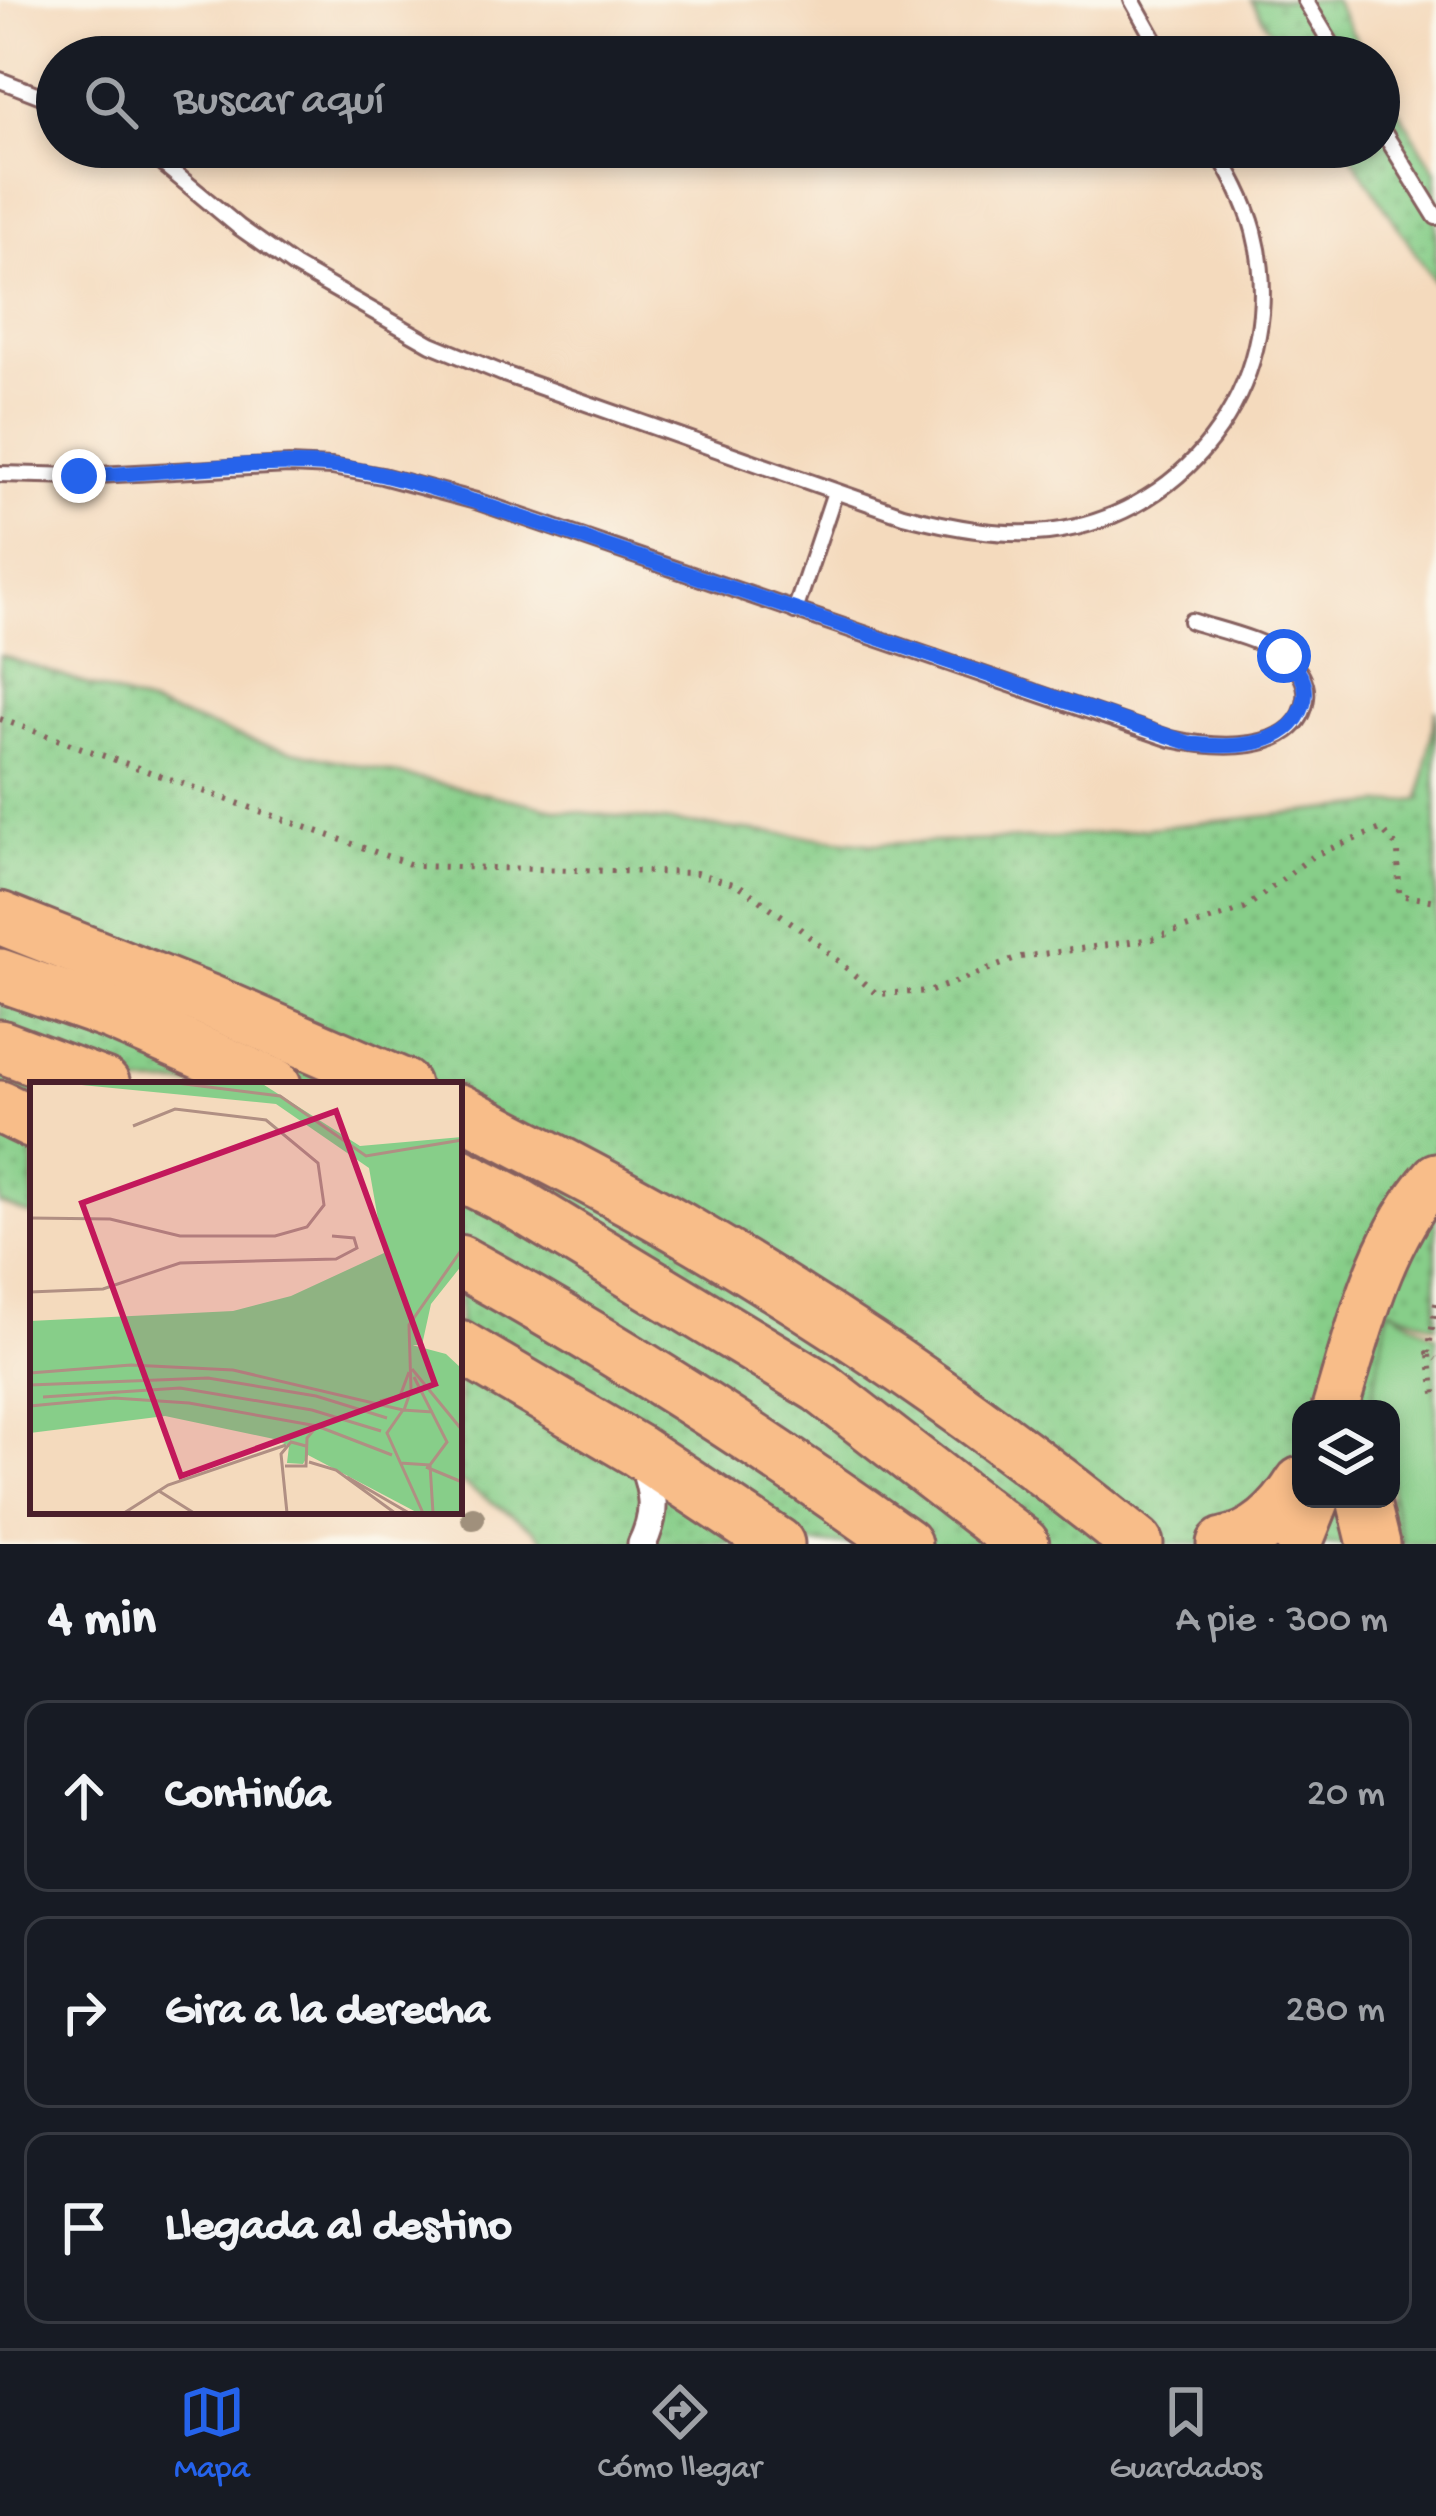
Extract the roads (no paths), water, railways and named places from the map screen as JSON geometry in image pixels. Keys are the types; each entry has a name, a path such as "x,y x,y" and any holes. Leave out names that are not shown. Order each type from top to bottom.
{"highway":[{"path":"0,918 396,1082"},
{"path":"0,975 114,1015 268,1082"},
{"path":"0,1046 96,1082"},
{"path":"0,1107 30,1122"},
{"path":"462,1112 683,1229 845,1328 994,1432 1128,1536 1173,1544"},
{"path":"462,1176 513,1201 820,1388 1024,1544"},
{"path":"462,1263 562,1318 772,1449 905,1544"},
{"path":"462,1348 638,1451 765,1543"},
{"path":"1222,1544 1253,1533 1292,1498"},
{"path":"1365,1508 1374,1544"}],"main road":[{"path":"1338,1400 1382,1262 1412,1203 1436,1176"},
{"path":"1348,1400 1351,1358"},
{"path":"1299,1544 1314,1508"},
{"path":"1347,1508 1352,1544"}],"street":[{"path":"638,1451 652,1487 654,1513 642,1544"}],"lane":[{"path":"1132,0 1152,36"},
{"path":"1305,0 1326,36"},
{"path":"0,80 36,94"},
{"path":"1400,159 1436,218"},
{"path":"168,168 294,266 431,344 835,492 942,525 1011,533 1048,532 1118,515 1177,478 1224,426 1240,397 1259,330 1261,293 1254,230 1225,168"},
{"path":"0,474 79,476 289,465 332,466 382,476 476,502 1192,744 1232,746 1283,734 1294,724 1306,696 1305,681 1297,669 1266,647 1191,621"},
{"path":"795,611 835,492"}]}
